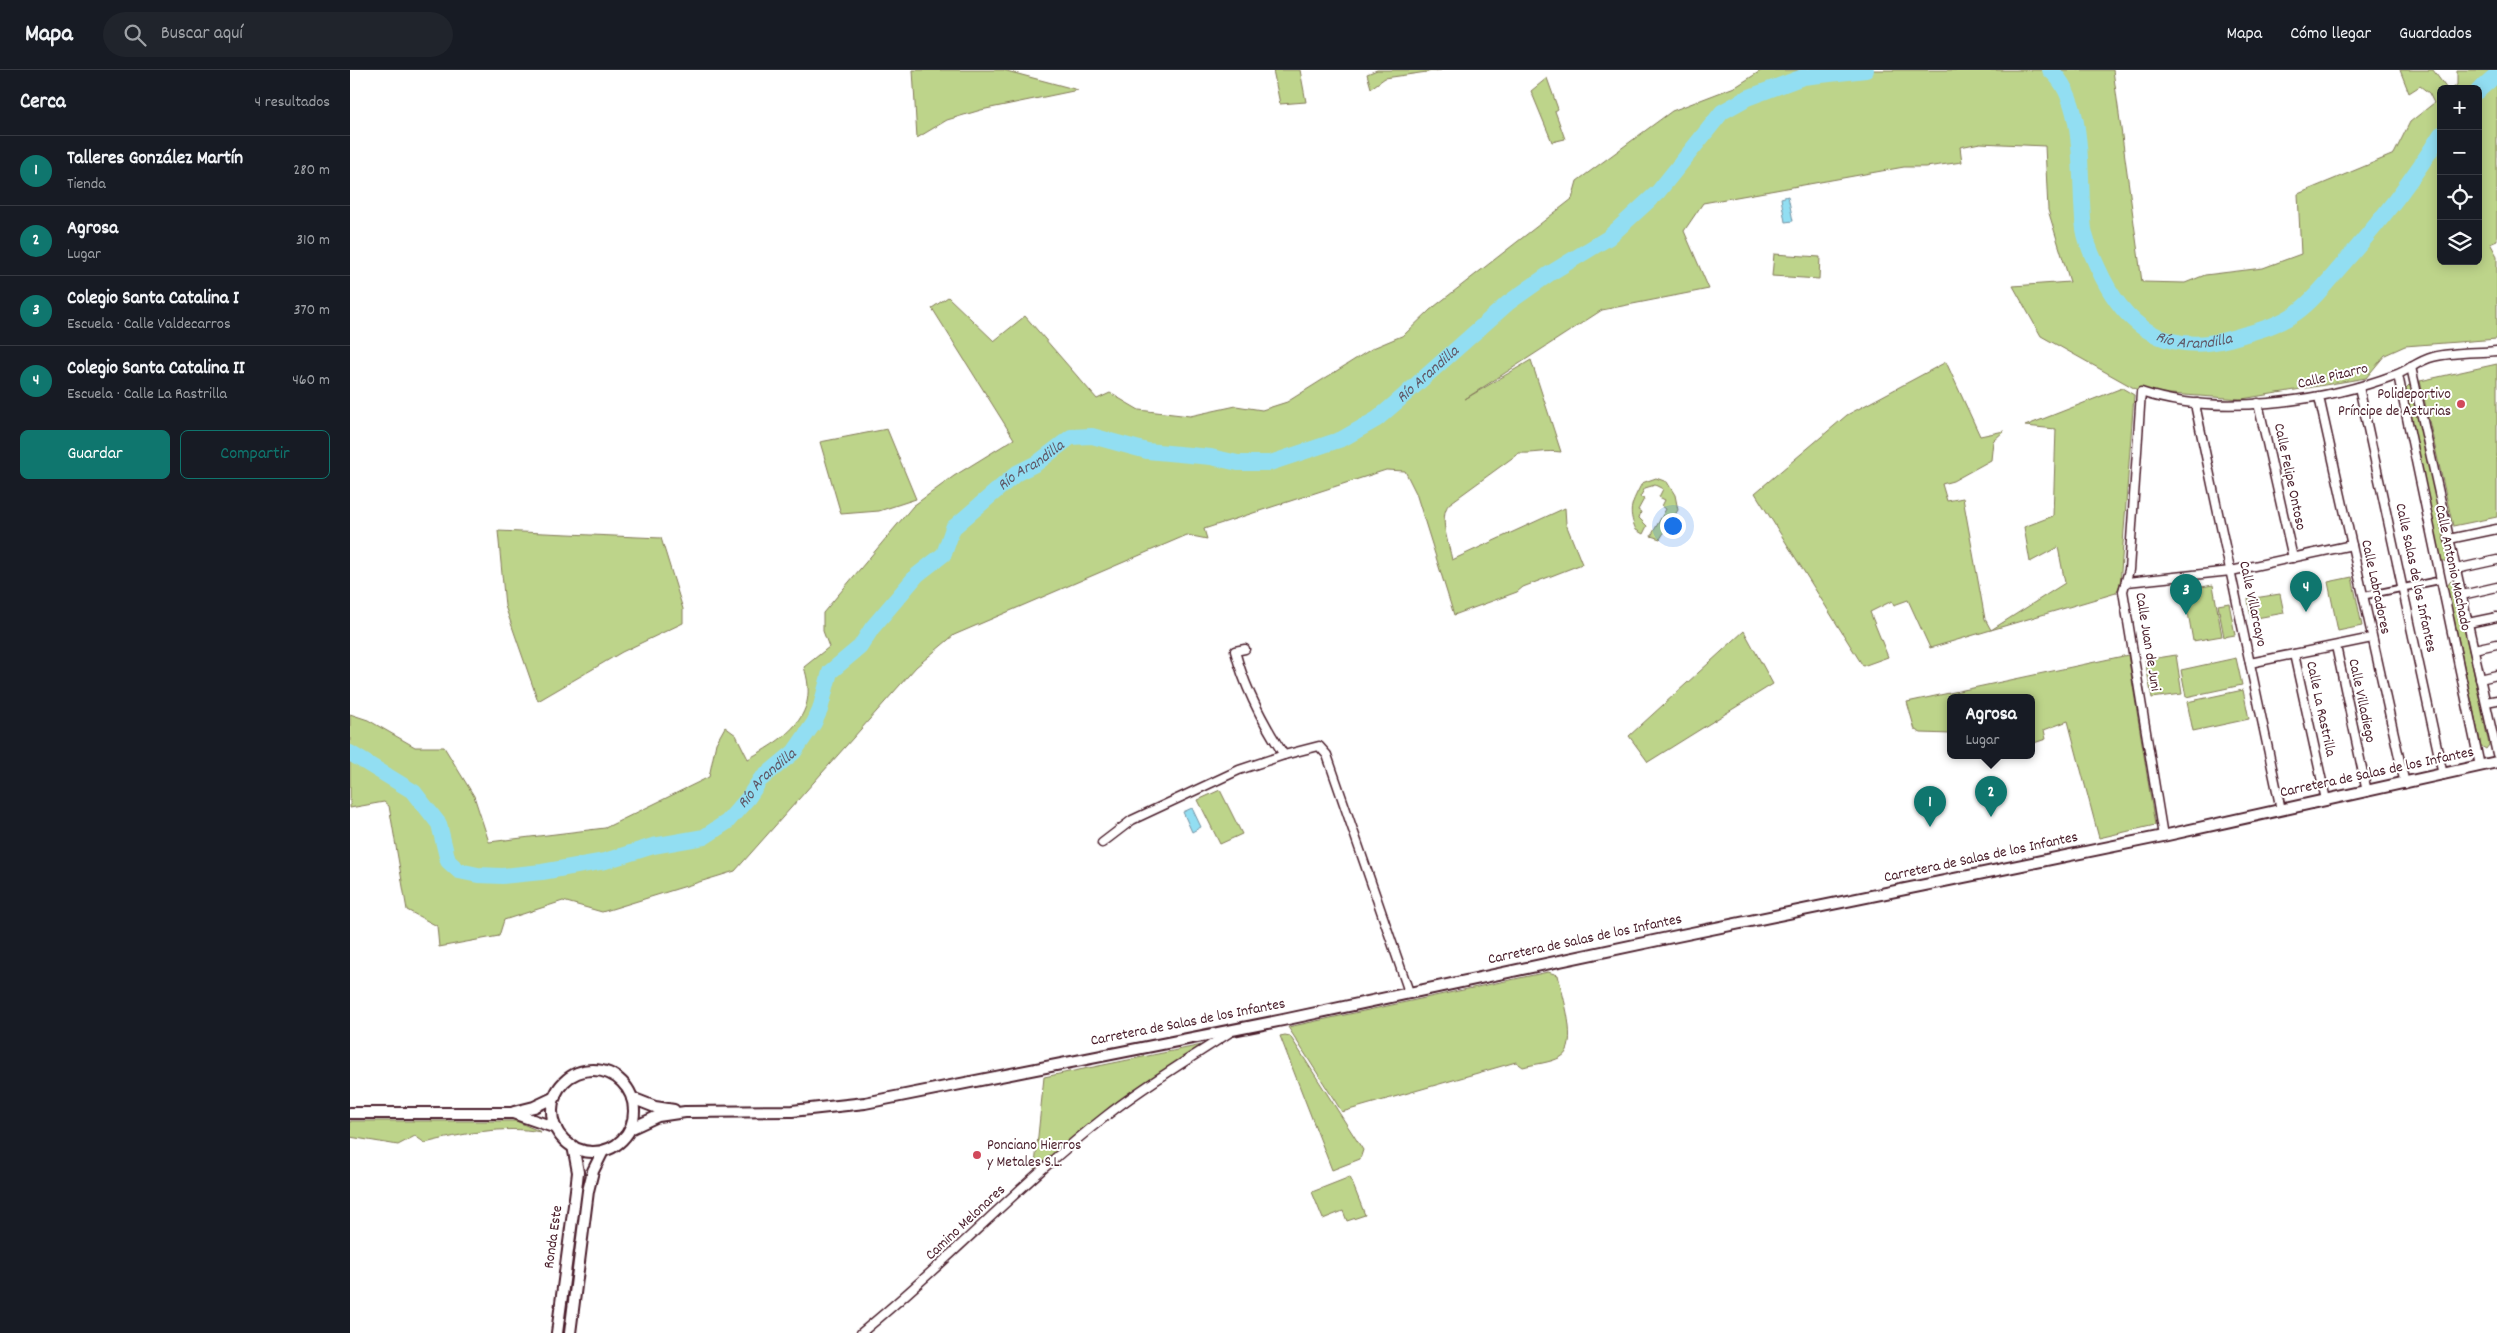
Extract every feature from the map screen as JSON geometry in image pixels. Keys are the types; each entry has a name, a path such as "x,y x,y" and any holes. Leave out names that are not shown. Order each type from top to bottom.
{"main road":[{"name":"Carretera de Salas de los Infantes","path":"630,1129 658,1116 685,1112 792,1111 849,1106 2163,836 2405,784 2497,762"},
{"path":"594,1070 610,1074 620,1080 632,1098 634,1114 630,1129 618,1142 603,1150 587,1151 573,1146 565,1140 556,1128 553,1118 555,1097 568,1079 577,1073 594,1070"},
{"path":"513,1113 555,1097"},
{"name":"Carretera de Salas de los Infantes","path":"632,1098 655,1107 685,1112"},
{"path":"350,1113 513,1113 556,1128"},
{"name":"Ronda Este","path":"557,1333 578,1172 573,1146"},
{"name":"Ronda Este","path":"570,1333 588,1191 593,1171 603,1150"}],"street":[{"name":"Calle Pizarro","path":"2142,392 2166,401 2197,403 2258,403 2319,397 2398,375 2419,361 2435,356 2497,351"},
{"name":"Calle Antonio Machado","path":"2411,367 2480,679 2494,728 2497,754"},
{"name":"Calle Antonio Machado","path":"2398,375 2441,580 2483,766"},
{"name":"Calle Salas de los Infantes","path":"2359,387 2443,775"},
{"name":"Calle Juan de Juni","path":"2142,392 2127,582 2123,591 2163,836"},
{"name":"Calle Labradores","path":"2319,397 2405,784"},
{"name":"Calle Villarcayo","path":"2197,403 2196,409 2281,810"},
{"name":"Calle Felipe Ontoso","path":"2258,403 2292,558"},
{"path":"2449,539 2497,529"},
{"path":"2127,582 2231,571 2352,545"},
{"path":"2363,596 2441,580 2457,572 2497,560"},
{"path":"2462,595 2497,587"},
{"path":"2468,623 2497,617"},
{"path":"2250,663 2372,638"},
{"path":"2474,649 2497,644"},
{"name":"Calle Villadiego","path":"2336,646 2367,792"},
{"path":"1245,649 1236,651 1241,673 1265,726 1284,755"},
{"name":"Calle La Rastrilla","path":"2294,654 2326,800"},
{"path":"2480,679 2497,675"},
{"path":"2486,702 2497,700"},
{"path":"1102,844 1132,820 1239,770 1319,746 1327,755 1409,992"},
{"name":"Camino Melonares","path":"862,1333 930,1276 1043,1170 1106,1116 1235,1028"}],"green space":[{"path":"913,70 1003,70 1078,90 981,110 947,120 917,138"},
{"path":"1273,70 1300,70 1306,102 1280,104"},
{"path":"1377,70 1441,70 1385,78 1371,88 1367,74"},
{"path":"1762,70 2113,70 2142,282 2185,283 2205,275 2263,268 2301,254 2298,194 2394,154 2410,122 2434,103 2429,93 2420,86 2409,93 2400,70 2433,70 2444,85 2437,85 2437,265 2482,265 2482,85 2457,85 2457,70 2497,70 2497,240 2490,243 2497,256 2497,339 2405,346 2385,355 2366,378 2242,399 2141,392 2041,336 2013,286 2070,282 2048,210 2045,146 1980,143 1960,147 1962,162 1926,167 1904,167 1703,203 1684,231 1709,289 1602,310 1465,399 1531,360 1561,452 1519,453 1449,504 1444,516 1444,523 1452,560 1565,508 1566,524 1582,564 1523,587 1517,592 1454,615 1416,493 1405,471 1386,470 1204,529 1207,539 1187,535 954,635 916,667 735,871 602,912 563,901 504,920 499,936 439,947 437,926 407,910 389,806 384,802 350,808 350,714 368,720 415,747 444,747 474,796 489,842 605,828 709,777 716,743 725,727 736,735 748,759 775,742 797,723 804,712 808,684 804,667 829,647 823,631 823,613 913,506 954,476 1014,439 932,308 948,297 994,341 1025,316 1097,399 1110,393 1139,410 1190,416 1236,406 1262,410 1287,402 1373,348 1404,335 1430,310 1572,199 1577,181 1672,111 1737,86"},
{"path":"1547,78 1558,109 1555,111 1565,139 1552,142 1531,91"},
{"path":"1774,254 1820,257 1819,279 1772,276"},
{"path":"1946,362 1980,436 2004,431 1993,441 1991,460 1953,481 1942,484 1947,501 1963,498 1985,619 1991,630 1930,648 1908,600 1894,605 1892,601 1870,612 1888,657 1863,666 1755,493 1847,415"},
{"path":"2497,364 2497,517 2453,526 2420,381"},
{"path":"2409,385 2413,387 2450,558 2447,562 2441,560 2405,389"},
{"path":"2122,388 2134,395 2120,585 2116,593 1991,630 2065,583 2058,547 2030,562 2024,527 2053,516 2056,429 2025,426"},
{"path":"887,429 916,499 879,511 841,514 820,442"},
{"path":"1656,478 1667,482 1675,495 1678,510 1660,539 1651,536 1666,509 1662,506 1665,500 1659,497 1663,489 1655,485 1645,488 1640,497 1644,499 1638,510 1641,512 1639,518 1647,526 1643,534 1636,530 1631,511 1633,501 1642,483"},
{"path":"498,531 661,538 683,609 683,623 622,652 538,701 505,606"},
{"path":"2352,577 2362,626 2338,631 2328,582"},
{"path":"2451,581 2455,584 2489,745 2486,749 2481,746 2447,586"},
{"path":"2213,585 2222,636 2193,641 2184,590"},
{"path":"2280,594 2284,613 2251,619 2248,599"},
{"path":"2229,603 2235,635 2224,637 2218,605"},
{"path":"1744,631 1773,684 1648,762 1629,736"},
{"path":"2128,655 2155,825 2099,838 2068,721 2044,730 2046,739 2035,743 2035,694 1947,694 1947,734 1921,733 1915,730 1907,702"},
{"path":"2176,655 2182,694 2152,698 2145,660"},
{"path":"2236,658 2242,685 2186,697 2181,670"},
{"path":"2243,690 2249,719 2193,731 2187,702"},
{"path":"1220,790 1242,834 1220,844 1198,800"},
{"path":"1548,972 1558,975 1568,1019 1569,1043 1561,1057 1523,1067 1516,1062 1342,1112 1288,1027"},
{"path":"1280,1036 1290,1036 1363,1150 1360,1159 1332,1170"},
{"path":"1202,1045 1200,1048 1034,1175 1044,1077"},
{"path":"350,1121 516,1121 541,1132 497,1130 425,1143 415,1136 398,1145 350,1137"},
{"path":"1350,1177 1365,1215 1347,1221 1343,1211 1323,1219 1312,1192"}],"water":[{"path":"1788,196 1793,221 1785,222 1781,198"},
{"path":"1192,808 1201,827 1192,832 1183,812"}],"waterway":[{"name":"Río Arandilla","path":"350,753 414,792 439,824 448,861 459,871 478,875 502,876 542,872 605,861 653,846 704,837 727,822 748,798 760,780 794,752 814,723 820,710 830,672 860,647 872,628 917,575 944,554 953,528 1017,473 1037,463 1071,437 1092,436 1147,451 1211,457 1238,463 1270,463 1342,439 1377,419 1508,303 1549,274 1608,238 1658,192 1722,112 1747,98 1803,77 1866,70"},
{"name":"Río Arandilla","path":"2050,70 2062,84 2076,122 2081,167 2084,229 2098,268 2120,306 2134,320 2149,332 2166,339 2185,343 2206,343 2229,339 2272,326 2303,308 2321,290 2382,217 2407,185 2437,140"},
{"name":"Río Arandilla","path":"2482,87 2497,74"}],"place":[{"name":"Polideportivo Príncipe de Asturias","path":"2461,404"},
{"name":"Colegio Santa Catalina II","path":"2306,612"},
{"name":"Colegio Santa Catalina I","path":"2186,615"},
{"name":"Agrosa","path":"1991,817"},
{"name":"Talleres González Martín","path":"1930,827"},
{"name":"Ponciano Hierros y Metales S.L.","path":"977,1155"}]}
